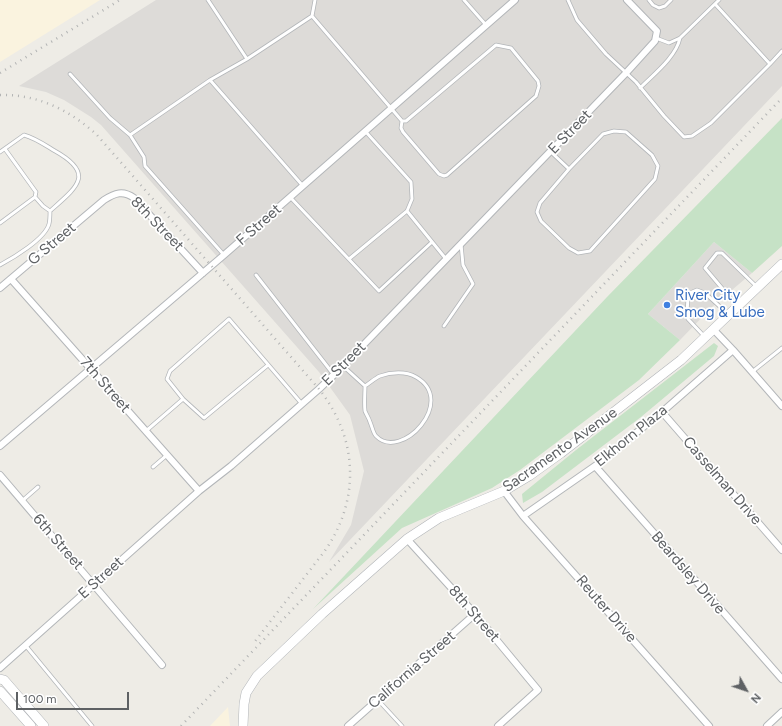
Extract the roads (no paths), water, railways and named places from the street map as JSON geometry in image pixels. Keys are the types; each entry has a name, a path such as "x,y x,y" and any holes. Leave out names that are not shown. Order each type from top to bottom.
{"main road":[{"name":"Sacramento Avenue","path":"243,726 246,693 257,676 322,614 407,539 439,518 504,491 529,476 561,453 681,360 782,264"},
{"path":"0,679 4,680 44,726"},
{"path":"0,691 31,726"}],"street":[{"name":"F Street","path":"0,446 224,255 515,0"},
{"name":"E Street","path":"0,668 198,491 231,466 334,375 626,74 655,41 657,31 628,0"},
{"name":"8th Street","path":"104,200 113,194 121,192 134,198 203,273"},
{"name":"G Street","path":"0,288 104,200"},
{"name":"7th Street","path":"11,279 198,491"},
{"path":"713,329 782,406"},
{"name":"Elkhorn Plaza","path":"523,516 595,466 662,412 733,350"},
{"name":"Casselman Drive","path":"662,412 782,550"},
{"name":"Beardsley Drive","path":"595,466 782,679"},
{"name":"6th Street","path":"0,475 162,665"},
{"name":"Reuter Drive","path":"504,491 523,516 709,726"},
{"name":"8th Street","path":"407,539 475,614 538,690 498,726"},
{"name":"California Street","path":"348,726 475,614"},
{"path":"767,726 782,712"}],"lane":[{"path":"208,0 247,59"},
{"path":"130,135 210,80 247,59 312,16 315,0"},
{"path":"464,0 486,26"},
{"path":"568,0 577,20 606,54 640,88 684,137 692,136 711,123 782,51"},
{"path":"649,0 653,5 659,8 665,6 671,0"},
{"path":"655,38 669,43 680,38 719,0"},
{"path":"715,4 770,64"},
{"path":"312,16 402,121 401,128 403,132 439,174 444,176 448,175 536,96 539,86 538,81 511,48 496,45 406,121 402,121"},
{"path":"640,88 672,55 679,45 680,38"},
{"path":"70,74 110,118 130,135 144,157 145,166 224,255"},
{"path":"210,80 303,186"},
{"path":"349,259 407,211 412,199 411,182 365,131"},
{"path":"614,131 626,132 652,155 658,166 655,178 590,251 578,253 569,248 541,221 538,212 540,202 569,170 603,134 614,131"},
{"path":"0,152 24,134 73,163 78,170 79,177 77,184 71,193 50,211 49,226 42,236 17,255 0,265"},
{"path":"5,149 36,192 35,196 43,206 50,211"},
{"path":"551,152 569,170"},
{"path":"0,223 35,196"},
{"path":"290,197 379,291 432,242"},
{"path":"407,211 446,259"},
{"path":"444,326 473,284 463,266 460,244"},
{"path":"737,306 705,268 717,253 722,253 757,287"},
{"path":"256,274 334,375"},
{"path":"705,337 688,319 688,298 690,293 698,290 705,293 728,314"},
{"path":"268,365 204,418 183,399 166,379 170,371 229,319 302,404"},
{"path":"752,372 782,348"},
{"path":"343,366 365,386 365,411 375,435 382,440 392,443 401,441 420,427 428,416 431,405 430,393 422,381 410,374 396,373 380,376 365,386"},
{"path":"146,431 183,399"},
{"path":"153,467 167,455"},
{"path":"22,501 38,487"},
{"path":"26,646 92,726"},
{"path":"378,700 402,726"}],"railway":[{"path":"0,73 120,0"},
{"path":"0,95 27,97 52,105 76,118 97,135 319,389 332,408 341,428 347,448 350,469 349,490 344,511 336,532 324,552 253,644"},
{"path":"181,726 782,98"}],"place":[{"name":"River City Smog & Lube","path":"667,305"}]}
